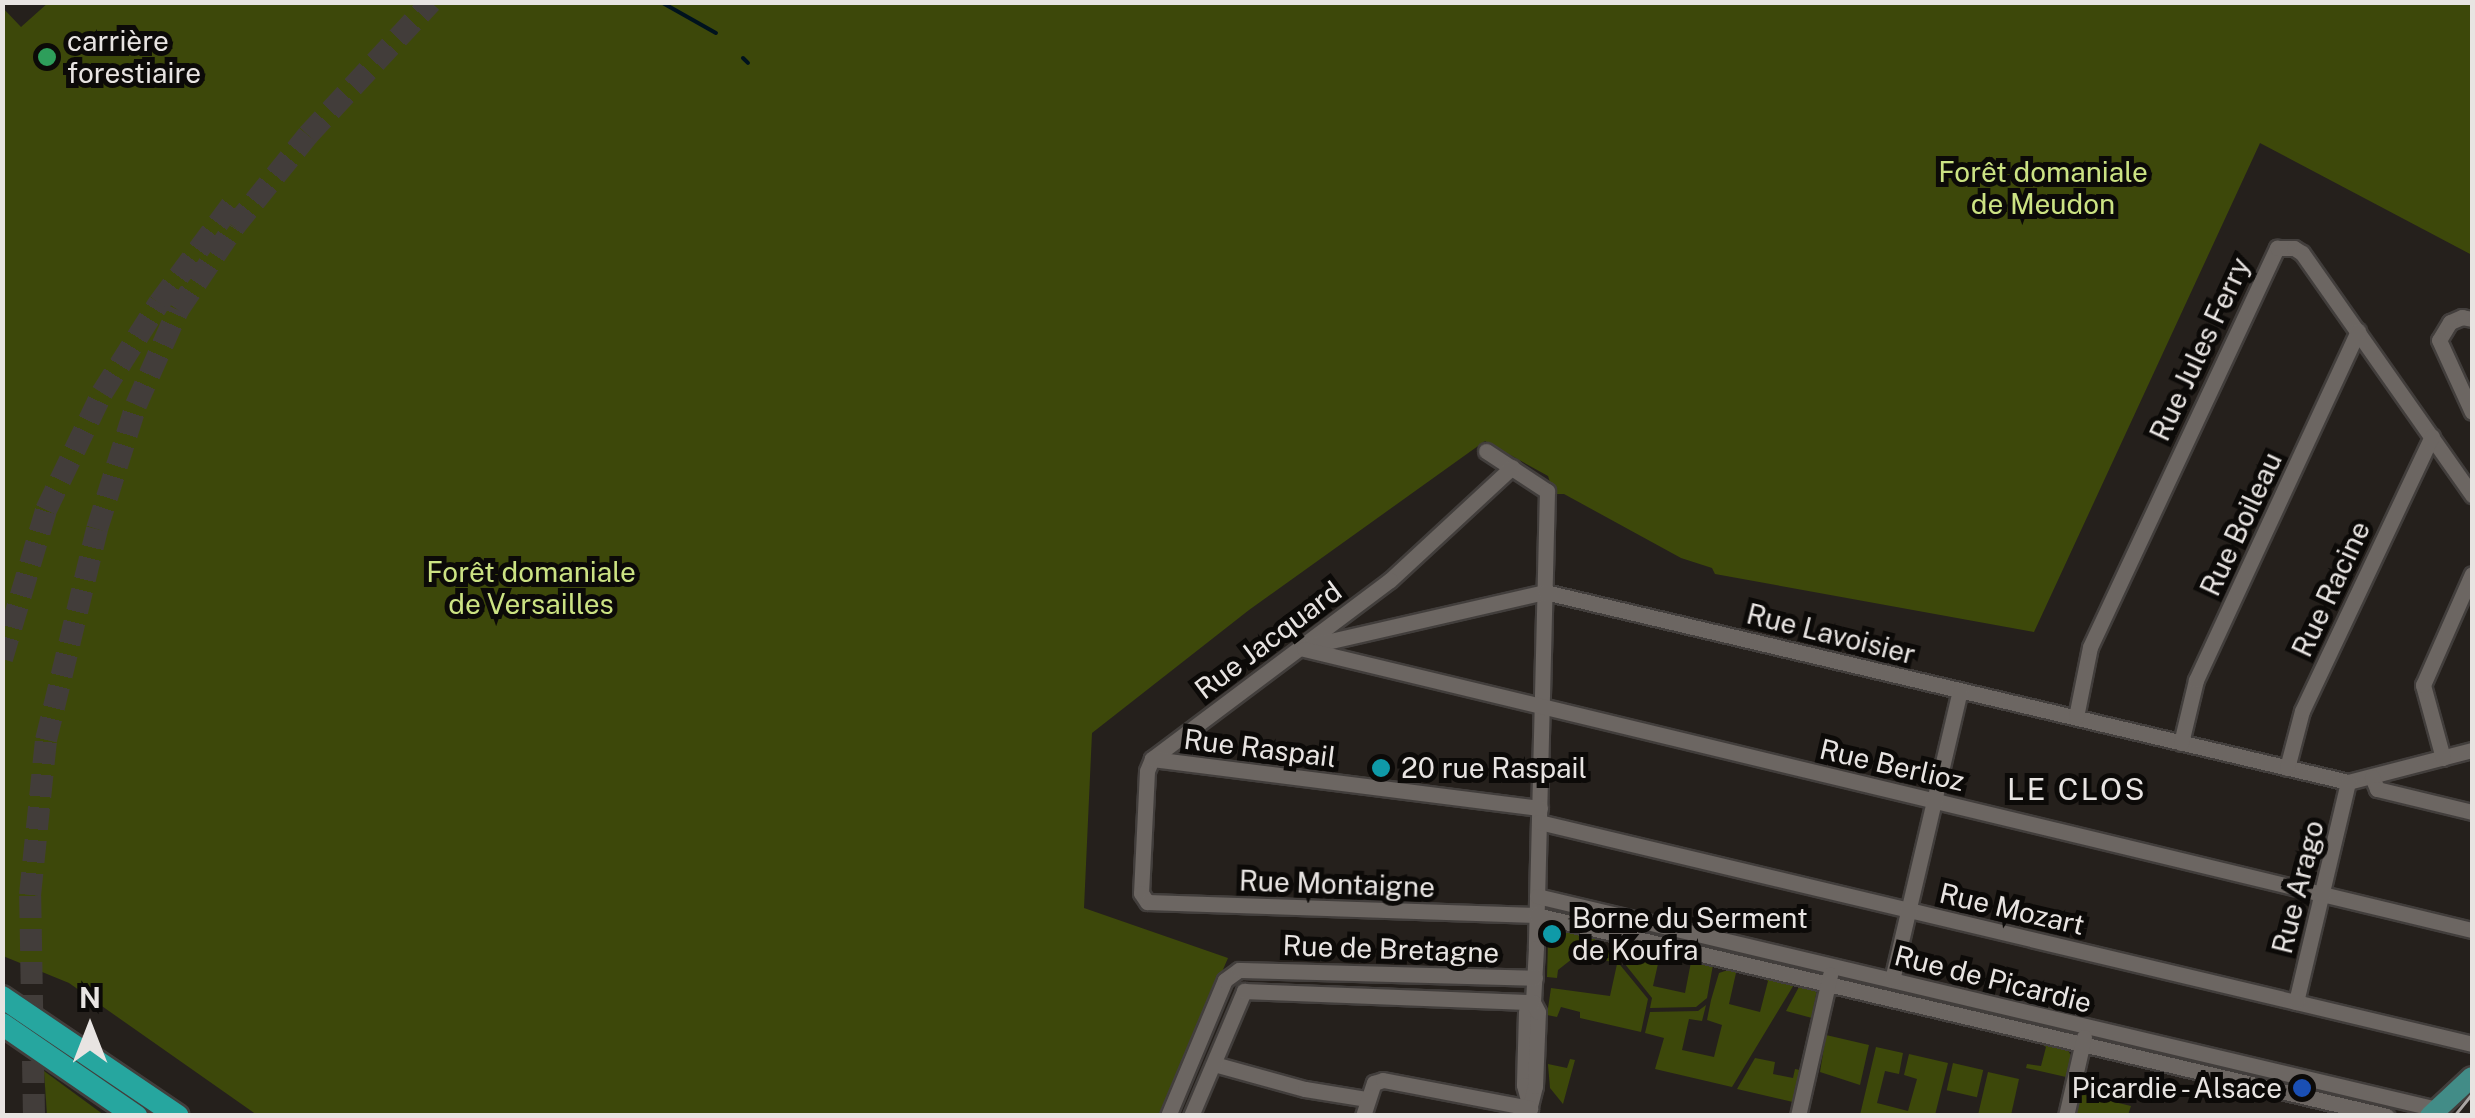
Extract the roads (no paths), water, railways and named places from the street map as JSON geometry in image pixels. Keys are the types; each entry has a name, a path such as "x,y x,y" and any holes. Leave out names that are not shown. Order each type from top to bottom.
{"highway":[{"path":"2,986 16,996 25,1013"},
{"path":"2,997 178,1116"},
{"path":"2,1024 136,1116"}],"main road":[{"path":"2434,1112 2472,1078"}],"street":[{"name":"Rue Jules Ferry","path":"2076,717 2090,646 2272,252 2298,248 2472,495"},
{"path":"2472,319 2462,317 2450,322 2439,340 2472,412"},
{"name":"Rue Boileau","path":"2181,743 2196,680 2358,331"},
{"name":"Rue Racine","path":"2288,768 2302,711 2432,436"},
{"path":"1214,1064 1365,1107 1374,1083 1383,1080 1530,1112 1536,1086 1538,1012 1532,1002 1546,487 1486,451"},
{"name":"Rue Jacquard","path":"1152,759 1390,580 1512,467"},
{"path":"2443,758 2423,684 2465,610 2472,574"},
{"name":"Rue Lavoisier","path":"1300,648 1545,592 2076,717 2276,769 2288,768 2348,782"},
{"name":"Rue Berlioz","path":"1300,648 2472,930"},
{"path":"1892,980 1960,691"},
{"path":"2348,782 2472,750"},
{"name":"Rue Raspail","path":"1152,759 1539,815"},
{"name":"Rue Montaigne","path":"1152,759 1147,771 1140,893 1153,903 1536,915 1828,984 2085,1036"},
{"path":"2372,777 2377,789 2472,812"},
{"name":"Rue Arago","path":"2296,1002 2348,782"},
{"name":"Rue Mozart","path":"1539,815 1909,910 2472,1044"},
{"name":"Rue de Picardie","path":"1537,896 1892,980 2085,1036"},
{"path":"1798,1116 1832,966"},
{"name":"Rue de Bretagne","path":"1532,1002 1244,991 1224,983 1230,974 1246,970 1535,978"},
{"name":"Rue de Bretagne","path":"1191,1116 1244,991 1246,970"},
{"path":"1168,1116 1224,983"},
{"path":"2066,1116 2085,1036 2388,1116"},
{"path":"2320,1100 2434,1112"}],"waterway":[{"path":"661,2 716,33"},
{"path":"743,58 748,63"}],"tunnel":[{"path":"34,1116 30,895 46,740 97,529 136,405 178,310 234,227 308,135 431,2"},
{"path":"2,659 46,510 102,393 159,303 233,203"}],"tram line":[{"path":"2454,1116 2472,1094"}],"place":[{"name":"carrière forestiaire","path":"47,57"},
{"name":"20 rue Raspail","path":"1381,768"},
{"name":"Borne du Serment de Koufra","path":"1552,934"},
{"name":"Picardie - Alsace","path":"2302,1088"}],"district":[{"name":"LE CLOS","path":"2077,789"}],"park label":[{"name":"Forêt domaniale de Meudon","path":"2043,188"},
{"name":"Forêt domaniale de Versailles","path":"531,588"}]}
